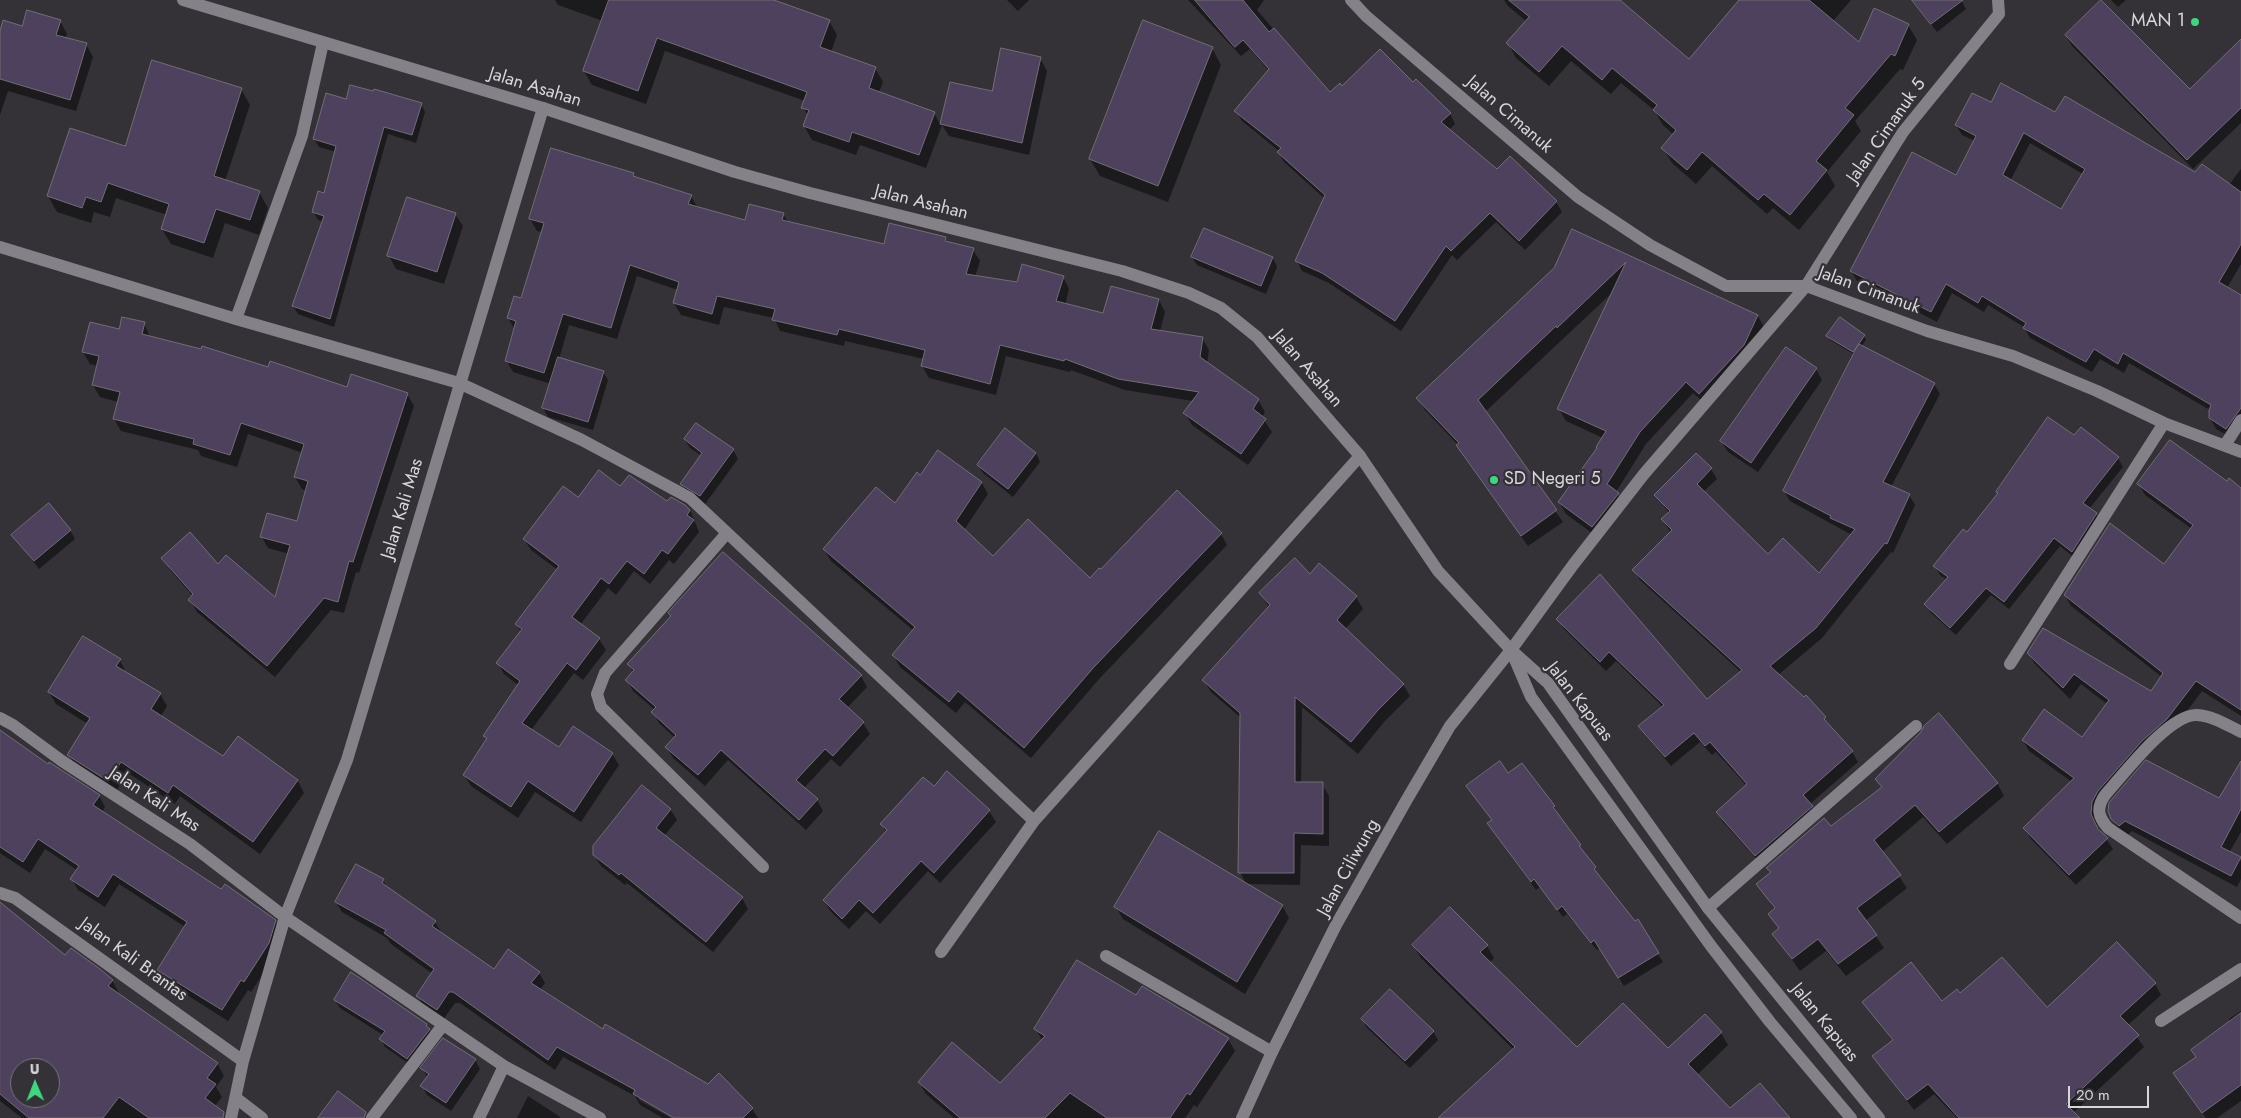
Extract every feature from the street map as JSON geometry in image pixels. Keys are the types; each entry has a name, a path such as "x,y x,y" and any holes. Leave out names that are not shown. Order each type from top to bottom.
{"street":[{"name":"Jalan Asahan","path":"183,0 543,108 735,172 810,194 1122,271 1190,293 1221,308 1257,337 1360,456 1438,571 1511,650"},
{"name":"Jalan Cimanuk","path":"1351,0 1366,16 1578,197 1650,245 1726,286 1806,286 1927,331 2013,356 2097,391 2164,423 2241,452"},
{"name":"Jalan Cimanuk 5","path":"1511,650 1573,565 1644,474 1806,286 1903,132 1998,14 1998,0"},
{"path":"236,319 302,136 322,43"},
{"name":"Jalan Kali Mas","path":"231,1118 243,1061 285,917 347,760 543,108"},
{"path":"0,246 236,319 459,383 582,440 690,498 1034,821"},
{"path":"2225,445 2241,420"},
{"path":"2010,664 2164,423"},
{"path":"941,952 1034,821 1360,456"},
{"path":"727,533 605,673 597,694 601,707 763,867"},
{"name":"Jalan Kapuas","path":"1511,650 1548,684 1708,908 1879,1118"},
{"name":"Jalan Kapuas","path":"1511,650 1530,697 1770,1022 1851,1118"},
{"name":"Jalan Ciliwung","path":"1242,1118 1272,1052 1336,925 1450,726 1511,650"},
{"path":"2241,732 2212,718 2196,715 2181,718 2165,730 2105,795 2099,803 2098,811 2101,820 2108,828 2241,918"},
{"name":"Jalan Kali Mas","path":"0,718 62,761 190,844 285,917"},
{"path":"1708,908 1916,726"},
{"name":"Jalan Kali Brantas","path":"0,893 15,898 243,1061"},
{"path":"285,917 504,1066 600,1118"},
{"path":"1106,956 1272,1052"},
{"path":"2161,1021 2241,969"},
{"path":"372,1118 443,1025"},
{"path":"480,1118 504,1066"},
{"path":"236,1098 262,1118"}],"building":[{"path":"609,0 774,0 830,20 820,47 876,67 869,88 935,112 919,155 852,132 849,142 803,126 809,110 801,108 807,92 657,38 638,91 583,71"},
{"path":"1195,0 1243,0 1269,32 1274,28 1330,92 1340,83 1342,86 1380,49 1413,82 1416,79 1451,113 1441,122 1497,169 1510,156 1557,201 1519,241 1490,213 1451,251 1446,246 1395,321 1322,273 1295,261 1325,195 1277,152 1281,148 1234,111 1269,69 1243,40 1235,47"},
{"path":"1509,0 1620,0 1689,59 1739,0 1809,0 1859,42 1874,8 1909,24 1895,56 1891,54 1845,108 1854,115 1816,161 1827,170 1790,215 1764,194 1758,200 1702,152 1687,170 1661,148 1676,130 1653,110 1657,105 1612,68 1602,80 1562,46 1539,72 1506,43 1529,17"},
{"path":"1912,0 1963,0 1931,24"},
{"path":"2101,0 2190,89 2241,39 2241,108 2187,160 2065,35"},
{"path":"27,10 61,20 56,35 87,43 70,100 0,79 0,31 3,20 22,26"},
{"path":"1143,20 1213,47 1158,186 1089,159"},
{"path":"1001,48 1041,57 1022,143 940,124 950,82 992,91"},
{"path":"152,60 242,88 214,176 260,191 250,220 216,209 204,243 161,229 169,204 108,183 101,202 86,197 82,208 47,196 70,128 125,146"},
{"path":"2001,83 2055,112 2065,96 2195,172 2202,164 2241,192 2241,244 2219,282 2241,295 2241,408 2226,429 2209,418 2211,405 2123,353 2118,364 2094,349 2086,362 2023,328 2026,323 1982,296 1978,303 1946,284 1931,312 1850,271 1912,152 1956,175 1976,136 1955,125 1972,93 1991,102","holes":["2024,133 2085,169 2061,209 2003,175"]},
{"path":"350,85 373,91 374,89 422,103 412,135 384,127 330,319 292,306 324,216 312,212 318,191 324,193 336,146 313,139 326,93 346,99"},
{"path":"551,148 634,173 633,176 692,195 688,204 745,220 749,204 784,213 782,220 884,244 889,223 946,237 945,241 974,248 966,274 1017,282 1022,264 1064,276 1056,301 1103,313 1111,286 1159,299 1151,329 1203,337 1200,357 1259,399 1253,409 1266,419 1241,454 1183,413 1199,392 1118,379 1065,359 1064,361 1000,345 990,384 921,366 925,350 839,329 837,335 772,320 775,309 717,296 712,314 673,303 679,282 630,265 611,328 563,314 544,373 505,361 516,321 507,318 514,296 521,298 544,223 529,219"},
{"path":"407,197 456,213 437,272 387,256"},
{"path":"1204,228 1273,257 1261,286 1191,257"},
{"path":"1572,229 1758,315 1744,345 1699,394 1686,382 1640,432 1607,484 1619,493 1592,527 1558,502 1597,448 1606,431 1557,409 1626,262 1557,328 1556,326 1478,400 1557,510 1521,536 1456,445 1459,443 1416,398 1554,268"},
{"path":"122,317 145,322 142,334 201,349 202,346 268,367 270,361 347,387 351,374 408,393 353,562 349,561 338,602 324,598 267,666 188,600 193,594 161,558 190,532 218,564 226,555 275,597 290,545 260,537 267,513 297,521 308,481 294,477 304,444 241,423 230,455 193,444 194,439 113,419 120,392 92,385 99,356 82,352 90,322 119,329"},
{"path":"1840,317 1865,335 1853,352 1826,336"},
{"path":"1859,344 1935,383 1883,482 1910,494 1887,544 1885,543 1816,628 1770,666 1804,697 1806,695 1826,717 1824,719 1853,751 1803,795 1813,806 1755,856 1716,812 1747,784 1710,742 1705,746 1694,733 1665,757 1638,726 1664,705 1609,652 1600,662 1556,619 1600,574 1707,699 1742,670 1632,570 1672,530 1661,519 1670,511 1654,495 1696,453 1712,468 1697,484 1768,554 1783,538 1819,573 1855,529 1830,518 1831,516 1783,491"},
{"path":"1786,347 1817,368 1751,463 1720,441"},
{"path":"558,357 604,371 588,422 542,408"},
{"path":"2048,417 2074,435 2081,427 2119,457 2083,503 2097,513 2072,552 2054,538 2004,602 1986,588 1950,628 1924,604 1948,577 1933,566 1963,529 1967,532 1998,493 1996,492"},
{"path":"696,423 734,449 700,496 680,484 702,453 684,439"},
{"path":"1005,428 1036,453 1008,489 977,465"},
{"path":"2170,440 2227,481 2229,478 2241,488 2241,710 2196,681 2167,719 2142,741 2098,791 2092,802 2091,814 2098,829 2108,838 2069,875 2023,828 2074,778 2022,740 2044,709 2082,737 2109,700 2074,674 2063,688 2027,653 2043,628 2151,691 2163,673 2064,595 2110,523 2164,564 2193,525 2137,484"},
{"path":"938,450 982,482 956,521 993,556 1028,519 1090,578 1177,490 1222,533 1094,667 1024,748 958,691 949,702 892,655 915,627 823,549 876,487 895,503 917,472 920,475"},
{"path":"599,470 620,486 629,475 667,501 671,497 690,510 687,515 694,520 668,554 662,550 644,574 627,561 609,584 601,578 572,617 600,638 576,670 567,663 522,723 559,747 573,726 613,753 574,812 528,781 511,807 463,775 487,738 483,736 520,681 496,663 522,629 515,624 559,566 523,539 563,486 578,497"},
{"path":"49,503 71,530 34,561 11,535"},
{"path":"723,552 862,675 839,699 864,722 833,756 825,749 796,780 818,799 799,820 721,750 698,775 665,747 676,735 651,712 656,707 625,680 634,670 627,664 671,616 668,613"},
{"path":"1295,558 1310,574 1319,563 1357,596 1337,620 1404,684 1378,710 1351,742 1295,697 1295,782 1323,782 1323,834 1294,833 1294,873 1238,873 1240,713 1202,680 1270,605 1259,593"},
{"path":"83,636 121,659 116,666 161,693 151,709 223,756 238,736 298,780 253,842 173,785 168,793 121,762 108,781 67,755 90,718 48,692"},
{"path":"1939,713 1998,783 1939,832 1915,805 1874,840 1901,875 1857,908 1877,935 1838,964 1818,939 1792,959 1772,934 1779,928 1768,914 1775,908 1756,884 1771,872 1766,868 1824,818 1831,826 1882,787 1875,779 1921,732 1924,726"},
{"path":"0,730 48,764 49,762 100,795 93,805 221,889 225,884 276,920 269,943 244,982 241,980 222,1010 157,970 187,922 113,874 98,897 70,879 79,866 38,839 23,862 0,847"},
{"path":"2146,760 2219,798 2241,761 2241,809 2221,847 2241,857 2231,876 2125,821 2119,826 2111,819 2108,811 2109,803"},
{"path":"1500,761 1508,773 1522,763 1555,806 1553,807 1581,845 1579,846 1596,867 1594,869 1635,921 1638,919 1659,953 1618,978 1594,940 1591,943 1562,906 1557,910 1534,879 1531,882 1487,823 1492,820 1466,786"},
{"path":"947,771 990,810 934,873 921,861 873,913 859,900 842,919 823,900 887,830 880,824 923,777 934,786"},
{"path":"642,785 671,809 656,828 743,897 706,942 621,873 619,875 593,855 593,846"},
{"path":"1159,831 1283,905 1237,982 1114,907"},
{"path":"356,864 384,879 382,883 436,921 432,926 494,969 508,949 540,972 531,983 603,1029 605,1024 708,1084 719,1073 753,1108 743,1118 674,1118 633,1094 635,1090 557,1047 548,1060 453,992 449,992 437,1010 416,996 434,969 384,933 386,930 335,902"},
{"path":"0,902 65,955 71,948 100,969 113,980 108,986 218,1063 207,1078 216,1084 205,1098 224,1112 223,1118 149,1118 119,1097 103,1118 29,1118 17,1108 60,1108 60,1058 10,1058 10,1102 0,1094"},
{"path":"1450,907 1488,945 1480,952 1577,1047 1623,1003 1668,1048 1705,1014 1722,1032 1688,1064 1730,1108 1760,1083 1790,1118 1438,1118 1515,1047 1412,945"},
{"path":"2117,942 2156,983 2120,1016 2139,1035 2066,1104 2080,1118 1959,1118 1928,1084 1907,1100 1872,1056 1893,1040 1862,1002 1911,962 1942,1001 1957,989 1960,993 2002,957 2047,1007"},
{"path":"1077,960 1136,995 1142,986 1229,1038 1190,1095 1187,1093 1170,1118 1107,1118 1070,1093 1045,1118 960,1118 918,1082 952,1042 1000,1083 1045,1036 1034,1029"},
{"path":"351,972 427,1024 426,1026 430,1029 407,1059 379,1039 385,1031 334,1000"},
{"path":"1390,989 1434,1031 1405,1061 1361,1019"},
{"path":"2241,1013 2241,1085 2202,1113 2173,1073 2196,1057 2191,1050"},
{"path":"443,1038 476,1059 446,1103 420,1086 429,1074 420,1068"},
{"path":"338,1091 366,1112 364,1118 318,1118"}],"place":[{"name":"MAN 1","path":"2195,22"},
{"name":"SD Negeri 5","path":"1494,480"}]}
